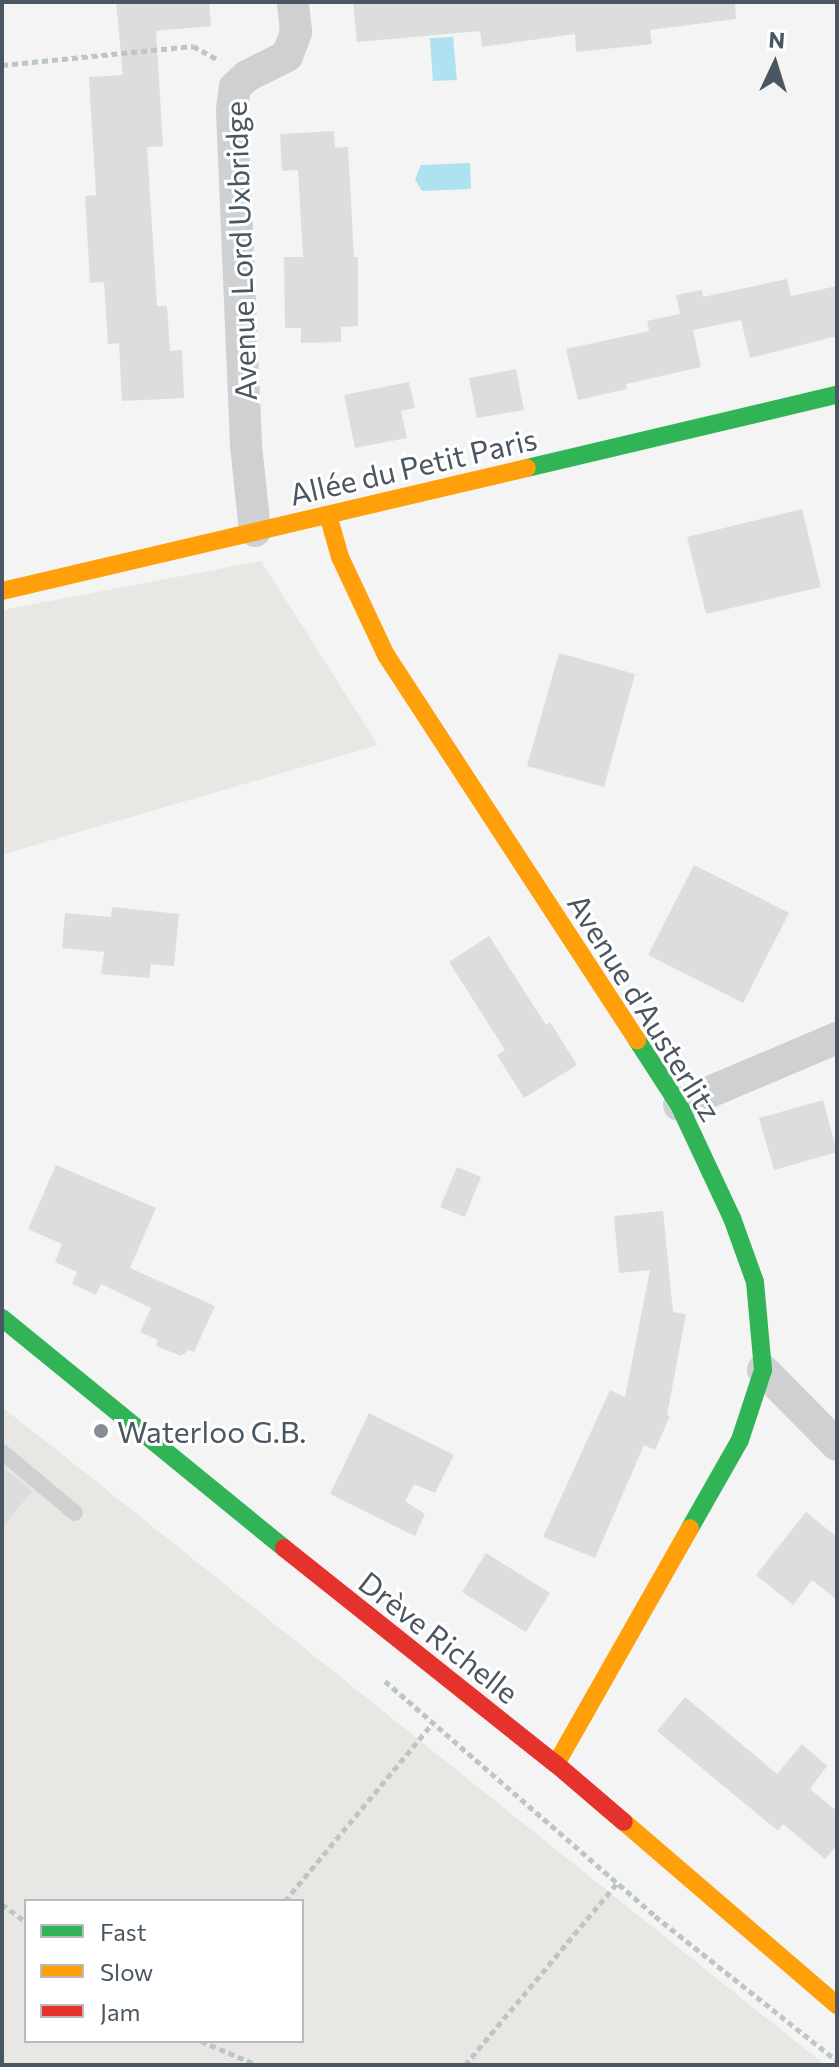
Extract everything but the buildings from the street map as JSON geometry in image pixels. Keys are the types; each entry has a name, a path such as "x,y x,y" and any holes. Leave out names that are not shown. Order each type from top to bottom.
{"street":[{"name":"Avenue Lord Uxbridge","path":"255,531 246,445 232,110 235,87 247,76 287,56 296,32 293,2"},
{"name":"Allée du Petit Paris","path":"2,591 837,395"},
{"name":"Avenue d'Austerlitz","path":"328,515 340,557 386,655 679,1105 732,1218 755,1282 763,1370 740,1440 556,1764"},
{"path":"679,1105 837,1038"},
{"name":"Drève Richelle","path":"2,1318 278,1544 556,1764 837,2005"},
{"path":"763,1370 837,1445"}],"lane":[{"path":"2,1452 75,1513"}],"path":[{"path":"2,65 193,46 247,76"},
{"path":"374,1672 617,1883 837,2061"},
{"path":"287,1899 433,1723"},
{"path":"465,2065 617,1883"},
{"path":"2,1904 24,1920"},
{"path":"206,2043 257,2065"}],"shaded area":[{"path":"261,561 378,745 4,854 2,858 2,610"},
{"path":"2,1407 87,1474 825,2065 2,2065"}],"water":[{"path":"453,37 457,80 433,81 430,38"},
{"path":"470,163 471,189 422,191 415,179 421,165"}],"traffic: fast":[{"path":"527,468 837,395"},
{"path":"637,1040 679,1105 732,1218 755,1282 763,1370 740,1440 690,1528"},
{"path":"2,1318 284,1548"}],"traffic: slow":[{"path":"2,591 527,468"},
{"path":"328,515 340,557 386,655 637,1040"},
{"path":"556,1764 690,1528"},
{"path":"624,1822 837,2005"}],"traffic: jam":[{"path":"284,1548 556,1764 624,1822"}],"place":[{"name":"Waterloo G.B.","path":"101,1431"}]}
